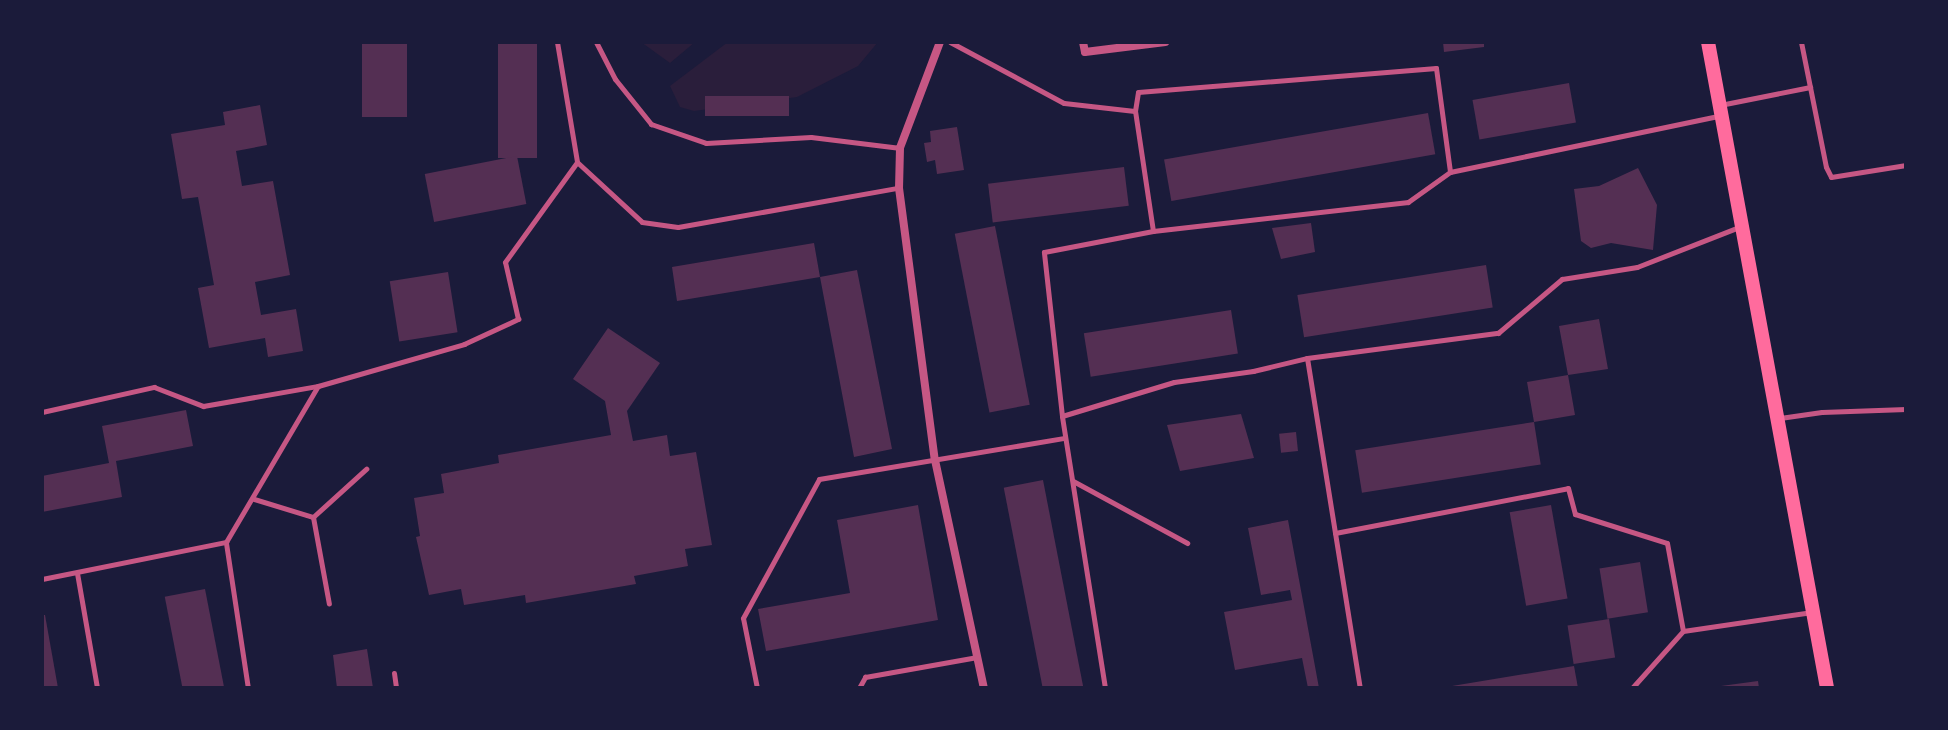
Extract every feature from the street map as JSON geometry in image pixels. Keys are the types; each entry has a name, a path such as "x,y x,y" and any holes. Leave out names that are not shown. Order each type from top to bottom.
{"main road":[{"path":"1708,42 1775,419 1827,688"}],"street":[{"path":"940,42 900,148 899,188 935,460 984,688"},
{"path":"1083,42 1085,52 1165,42"}],"lane":[{"path":"557,42 577,162 642,222 678,227 899,188"},
{"path":"596,42 615,79 651,124 706,143 811,137 900,148"},
{"path":"950,42 1064,103 1135,111"},
{"path":"1801,42 1826,167 1831,177 1906,165"},
{"path":"1153,231 1135,111 1138,92 1436,68 1450,172"},
{"path":"1105,688 1065,438 1044,252 1153,231 1408,202 1450,172 1719,111 1810,87"},
{"path":"42,412 154,387 203,406 318,386 464,344 518,319 505,262 577,162"},
{"path":"1062,416 1174,382 1253,371 1307,358 1498,333 1562,279 1637,267 1740,227"},
{"path":"1307,358 1360,688"},
{"path":"248,688 226,542 318,386"},
{"path":"1775,419 1822,412 1906,409"},
{"path":"757,688 743,618 819,479 1065,438"},
{"path":"313,517 366,469"},
{"path":"1072,480 1187,543"},
{"path":"1335,533 1568,488 1575,514 1667,543 1683,631"},
{"path":"254,499 313,517"},
{"path":"313,517 329,604"},
{"path":"42,579 226,542"},
{"path":"77,573 97,688"},
{"path":"1632,688 1683,631 1812,612"},
{"path":"859,688 865,677 977,657"},
{"path":"394,673 396,688"}],"shaded area":[{"path":"641,42 695,42 670,63"},
{"path":"728,42 878,42 858,66 797,97 694,111 680,107 670,86"}],"building":[{"path":"362,42 407,42 407,117 362,117"},
{"path":"498,42 537,42 537,158 498,158"},
{"path":"1443,42 1484,42 1484,47 1444,52"},
{"path":"1569,83 1576,122 1479,139 1472,100"},
{"path":"705,96 789,96 789,116 705,116"},
{"path":"260,105 267,145 236,151 242,186 273,181 290,275 255,282 261,315 296,309 303,351 268,357 265,338 209,348 198,288 214,285 198,197 182,199 171,134 225,125 223,112"},
{"path":"1428,113 1435,154 1171,201 1164,160"},
{"path":"957,127 964,170 937,174 935,160 927,162 924,143 931,142 930,131"},
{"path":"517,156 526,204 434,222 425,174"},
{"path":"1124,167 1129,206 993,222 988,184"},
{"path":"1638,168 1657,205 1653,250 1611,243 1591,248 1581,241 1574,189 1599,186"},
{"path":"1311,223 1315,252 1281,259 1272,228"},
{"path":"995,226 1030,405 989,412 955,234"},
{"path":"814,243 820,277 677,301 672,267"},
{"path":"1486,265 1493,307 1304,337 1297,295"},
{"path":"857,270 892,449 854,457 820,277"},
{"path":"448,272 458,332 399,341 390,281"},
{"path":"1231,310 1238,353 1091,377 1084,333"},
{"path":"1599,319 1608,369 1568,375 1559,326"},
{"path":"608,328 660,363 627,411 633,441 667,435 670,456 696,452 712,545 685,549 688,566 634,576 636,584 526,603 525,595 464,605 461,589 429,595 416,537 420,536 414,498 444,493 441,474 499,463 498,455 611,435 605,401 573,379"},
{"path":"1568,375 1575,415 1534,422 1527,382"},
{"path":"186,410 193,446 116,461 122,497 42,512 42,476 109,463 102,426"},
{"path":"1241,414 1254,458 1180,471 1167,425"},
{"path":"1534,422 1541,464 1362,493 1355,450"},
{"path":"1296,432 1298,451 1281,453 1279,434"},
{"path":"1043,480 1083,688 1043,688 1004,488"},
{"path":"918,505 938,620 766,651 758,609 850,593 837,520"},
{"path":"1551,505 1567,599 1526,606 1510,512"},
{"path":"1288,520 1319,688 1308,688 1302,658 1235,670 1224,612 1292,600 1290,590 1261,595 1248,528"},
{"path":"1640,562 1648,612 1607,619 1600,568"},
{"path":"205,589 224,688 182,688 165,597"},
{"path":"42,615 45,615 58,688 42,688"},
{"path":"1609,619 1615,658 1574,664 1568,626"},
{"path":"367,649 373,688 337,688 333,655"},
{"path":"1574,666 1578,688 1452,688 1452,686"},
{"path":"1758,681 1759,688 1721,688 1721,686"}]}
